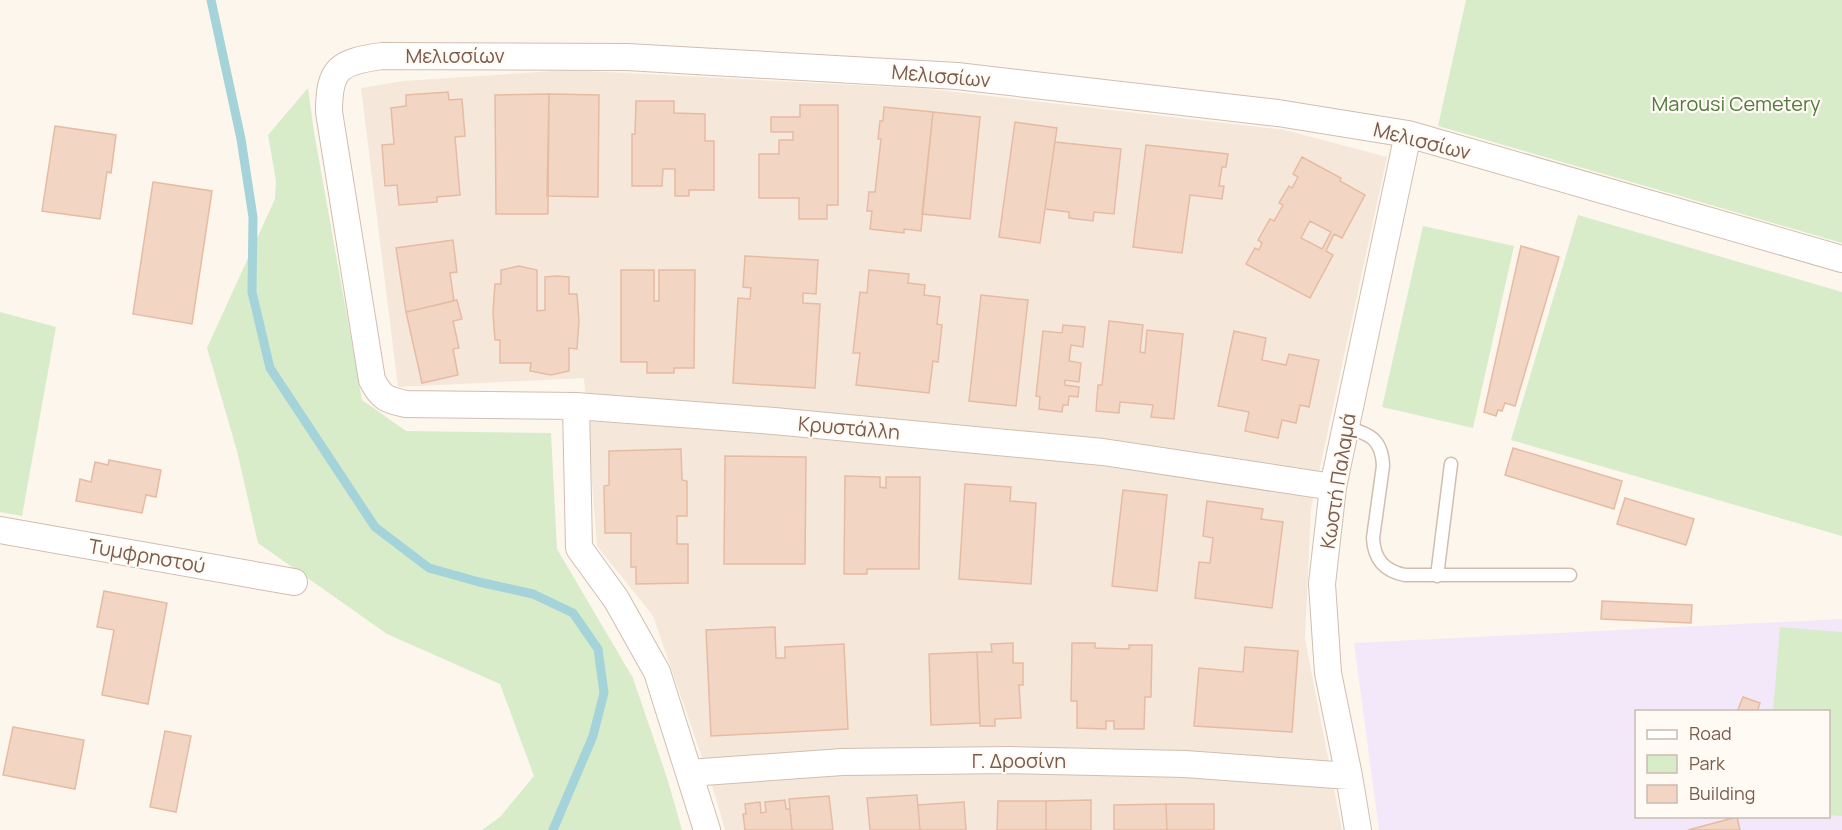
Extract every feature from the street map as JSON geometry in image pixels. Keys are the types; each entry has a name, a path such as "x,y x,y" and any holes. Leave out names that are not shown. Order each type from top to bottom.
{"street":[{"name":"Μελισσίων","path":"372,381 328,112 328,92 333,76 345,66 363,59 382,56 627,57 957,76 1278,113 1408,134 1842,259"},
{"name":"Κωστή Παλαμά","path":"1358,830 1328,673 1322,584 1333,487 1408,134"},
{"name":"Κρυστάλλη","path":"372,381 379,394 392,401 406,404 576,406 774,421 1103,452 1333,487"},
{"path":"576,406 579,548 616,599 657,672 707,830"},
{"name":"Τυμφρηστού","path":"0,530 294,582"},
{"name":"Γ. Δροσίνη","path":"689,774 842,762 1010,760 1185,764 1349,776"}],"lane":[{"path":"1346,427 1370,435 1378,444 1382,454 1383,466 1373,549 1377,559 1384,567 1394,573 1404,575 1570,575"},
{"path":"1437,576 1451,464"}],"shaded area":[{"path":"569,70 930,89 1285,130 1387,157 1311,509 1305,639 1342,830 725,830 653,616 597,546 584,378 398,387 361,88 403,81"},
{"path":"1842,619 1842,830 1379,830 1354,643"}],"green space":[{"name":"Marousi Cemetery","path":"1466,0 1842,0 1842,243 1438,126"},
{"path":"308,88 362,400 406,431 551,433 557,549 633,678 682,830 482,830 500,817 534,776 500,684 387,634 258,543 237,451 207,348 275,199 276,181 268,135"},
{"path":"1578,215 1842,292 1842,536 1511,440"},
{"path":"1423,226 1514,246 1473,428 1382,407"},
{"path":"0,312 56,327 22,516 0,512"},
{"path":"1780,627 1842,632 1842,816 1830,815 1830,710 1773,710"}],"building":[{"path":"448,92 449,100 462,99 465,136 455,137 460,195 437,197 437,202 399,205 397,185 385,186 382,145 394,144 391,108 406,106 406,95"},
{"path":"549,94 599,95 598,197 547,196"},
{"path":"549,94 548,214 496,214 495,95"},
{"path":"636,101 674,101 674,113 705,114 705,141 714,141 714,190 689,190 689,196 675,196 675,169 663,169 662,186 632,186 632,134 635,134"},
{"path":"800,105 838,105 838,205 827,205 827,219 799,219 799,198 759,198 759,154 779,154 779,140 793,140 793,132 771,132 771,117 800,117"},
{"path":"884,107 933,112 921,231 904,229 904,233 870,229 872,211 867,211 869,192 875,192 881,139 878,139"},
{"path":"933,112 980,117 970,219 922,214"},
{"path":"1015,122 1057,128 1040,243 999,237"},
{"path":"55,126 116,135 111,173 107,172 100,219 42,211"},
{"path":"1055,142 1121,149 1114,214 1094,212 1093,221 1069,218 1069,212 1045,209"},
{"path":"1146,145 1228,154 1226,167 1222,167 1219,186 1224,186 1222,199 1190,195 1182,253 1133,247"},
{"path":"1302,157 1341,178 1340,181 1365,195 1342,238 1334,234 1326,251 1333,255 1310,298 1246,264 1255,248 1259,250 1262,243 1258,240 1270,219 1274,221 1283,205 1279,203 1289,186 1292,188 1298,177 1293,174","holes":["1310,221 1331,232 1322,249 1301,238"]},
{"path":"153,182 212,191 192,324 133,314"},
{"path":"453,240 457,272 450,273 454,301 406,312 396,248"},
{"path":"1521,246 1559,257 1515,406 1505,403 1502,411 1498,410 1496,416 1484,412"},
{"path":"745,256 818,260 816,294 803,293 803,303 820,304 815,388 733,383 738,298 750,299 751,288 743,287"},
{"path":"519,266 537,270 537,311 545,310 545,277 569,277 569,294 577,294 579,321 577,349 569,348 569,371 551,375 530,371 531,363 500,363 500,340 495,340 493,313 495,284 501,284 501,270"},
{"path":"621,270 654,270 654,301 659,301 659,270 695,270 694,368 674,368 674,373 647,373 647,362 621,362"},
{"path":"869,270 909,274 908,283 925,285 924,295 940,297 937,324 942,325 938,362 933,361 929,393 856,385 860,353 853,353 860,292 867,293"},
{"path":"981,295 1028,300 1016,406 969,401"},
{"path":"457,300 462,319 453,321 459,348 453,349 458,375 422,383 406,312"},
{"path":"1109,321 1143,325 1140,352 1145,353 1147,330 1183,334 1174,419 1151,417 1153,405 1120,402 1119,413 1096,411 1098,385 1102,385"},
{"path":"1063,325 1085,327 1083,347 1071,345 1069,361 1081,363 1079,382 1065,380 1065,385 1079,387 1078,397 1069,396 1068,405 1063,405 1062,412 1039,409 1040,397 1036,396 1043,331 1062,333"},
{"path":"1234,331 1266,338 1262,360 1286,365 1289,354 1319,360 1309,407 1300,405 1296,423 1282,420 1278,438 1245,431 1249,412 1218,406"},
{"path":"1513,448 1622,481 1614,509 1505,475"},
{"path":"681,449 682,480 687,481 687,516 677,516 677,544 688,544 688,583 636,584 636,567 631,567 631,533 605,533 604,486 609,485 609,451"},
{"path":"725,456 806,457 805,564 724,564"},
{"path":"109,460 161,470 156,497 146,495 142,513 76,501 80,479 91,482 95,462 108,465"},
{"path":"845,476 880,477 880,487 886,488 886,477 920,477 919,569 867,569 867,574 844,574"},
{"path":"965,484 1011,487 1010,501 1036,503 1031,584 959,579"},
{"path":"1123,490 1167,495 1157,591 1112,586"},
{"path":"1625,498 1694,519 1686,545 1617,524"},
{"path":"1207,501 1263,509 1261,519 1283,522 1272,608 1195,598 1199,562 1210,563 1213,538 1203,536"},
{"path":"104,591 167,603 148,704 102,695 114,630 97,627"},
{"path":"1602,601 1692,605 1691,623 1601,619"},
{"path":"775,627 776,658 785,658 785,647 844,644 848,729 711,736 706,630"},
{"path":"1013,643 1013,663 1023,663 1023,685 1019,685 1021,718 995,719 995,726 980,726 977,652 992,652 991,644"},
{"path":"1072,643 1095,643 1095,648 1129,649 1129,645 1152,645 1151,697 1145,697 1144,729 1114,729 1114,721 1106,721 1106,729 1077,728 1077,701 1071,701"},
{"path":"1245,647 1298,651 1292,732 1194,726 1199,668 1243,672"},
{"path":"977,652 980,723 931,725 929,654"},
{"path":"1743,697 1760,703 1758,710 1738,710"},
{"path":"13,727 84,740 75,789 3,775"},
{"path":"165,731 191,736 176,812 150,807"},
{"path":"917,795 920,830 870,830 867,798"},
{"path":"829,796 833,830 792,830 789,799"},
{"path":"785,800 786,809 790,809 792,830 745,830 743,814 746,814 745,804 760,802 761,813 766,812 765,802"},
{"path":"1091,800 1091,830 1046,830 1046,801"},
{"path":"998,801 1046,801 1046,830 997,830"},
{"path":"964,802 966,830 920,830 918,805"},
{"path":"1166,804 1167,830 1114,830 1114,805"},
{"path":"1166,804 1214,804 1214,830 1167,830"},
{"path":"1737,818 1740,830 1688,830"}],"waterway":[{"path":"211,0 241,139 253,217 252,292 270,368 375,527 429,568 533,594 573,613 598,649 604,693 593,736 553,830"}]}
